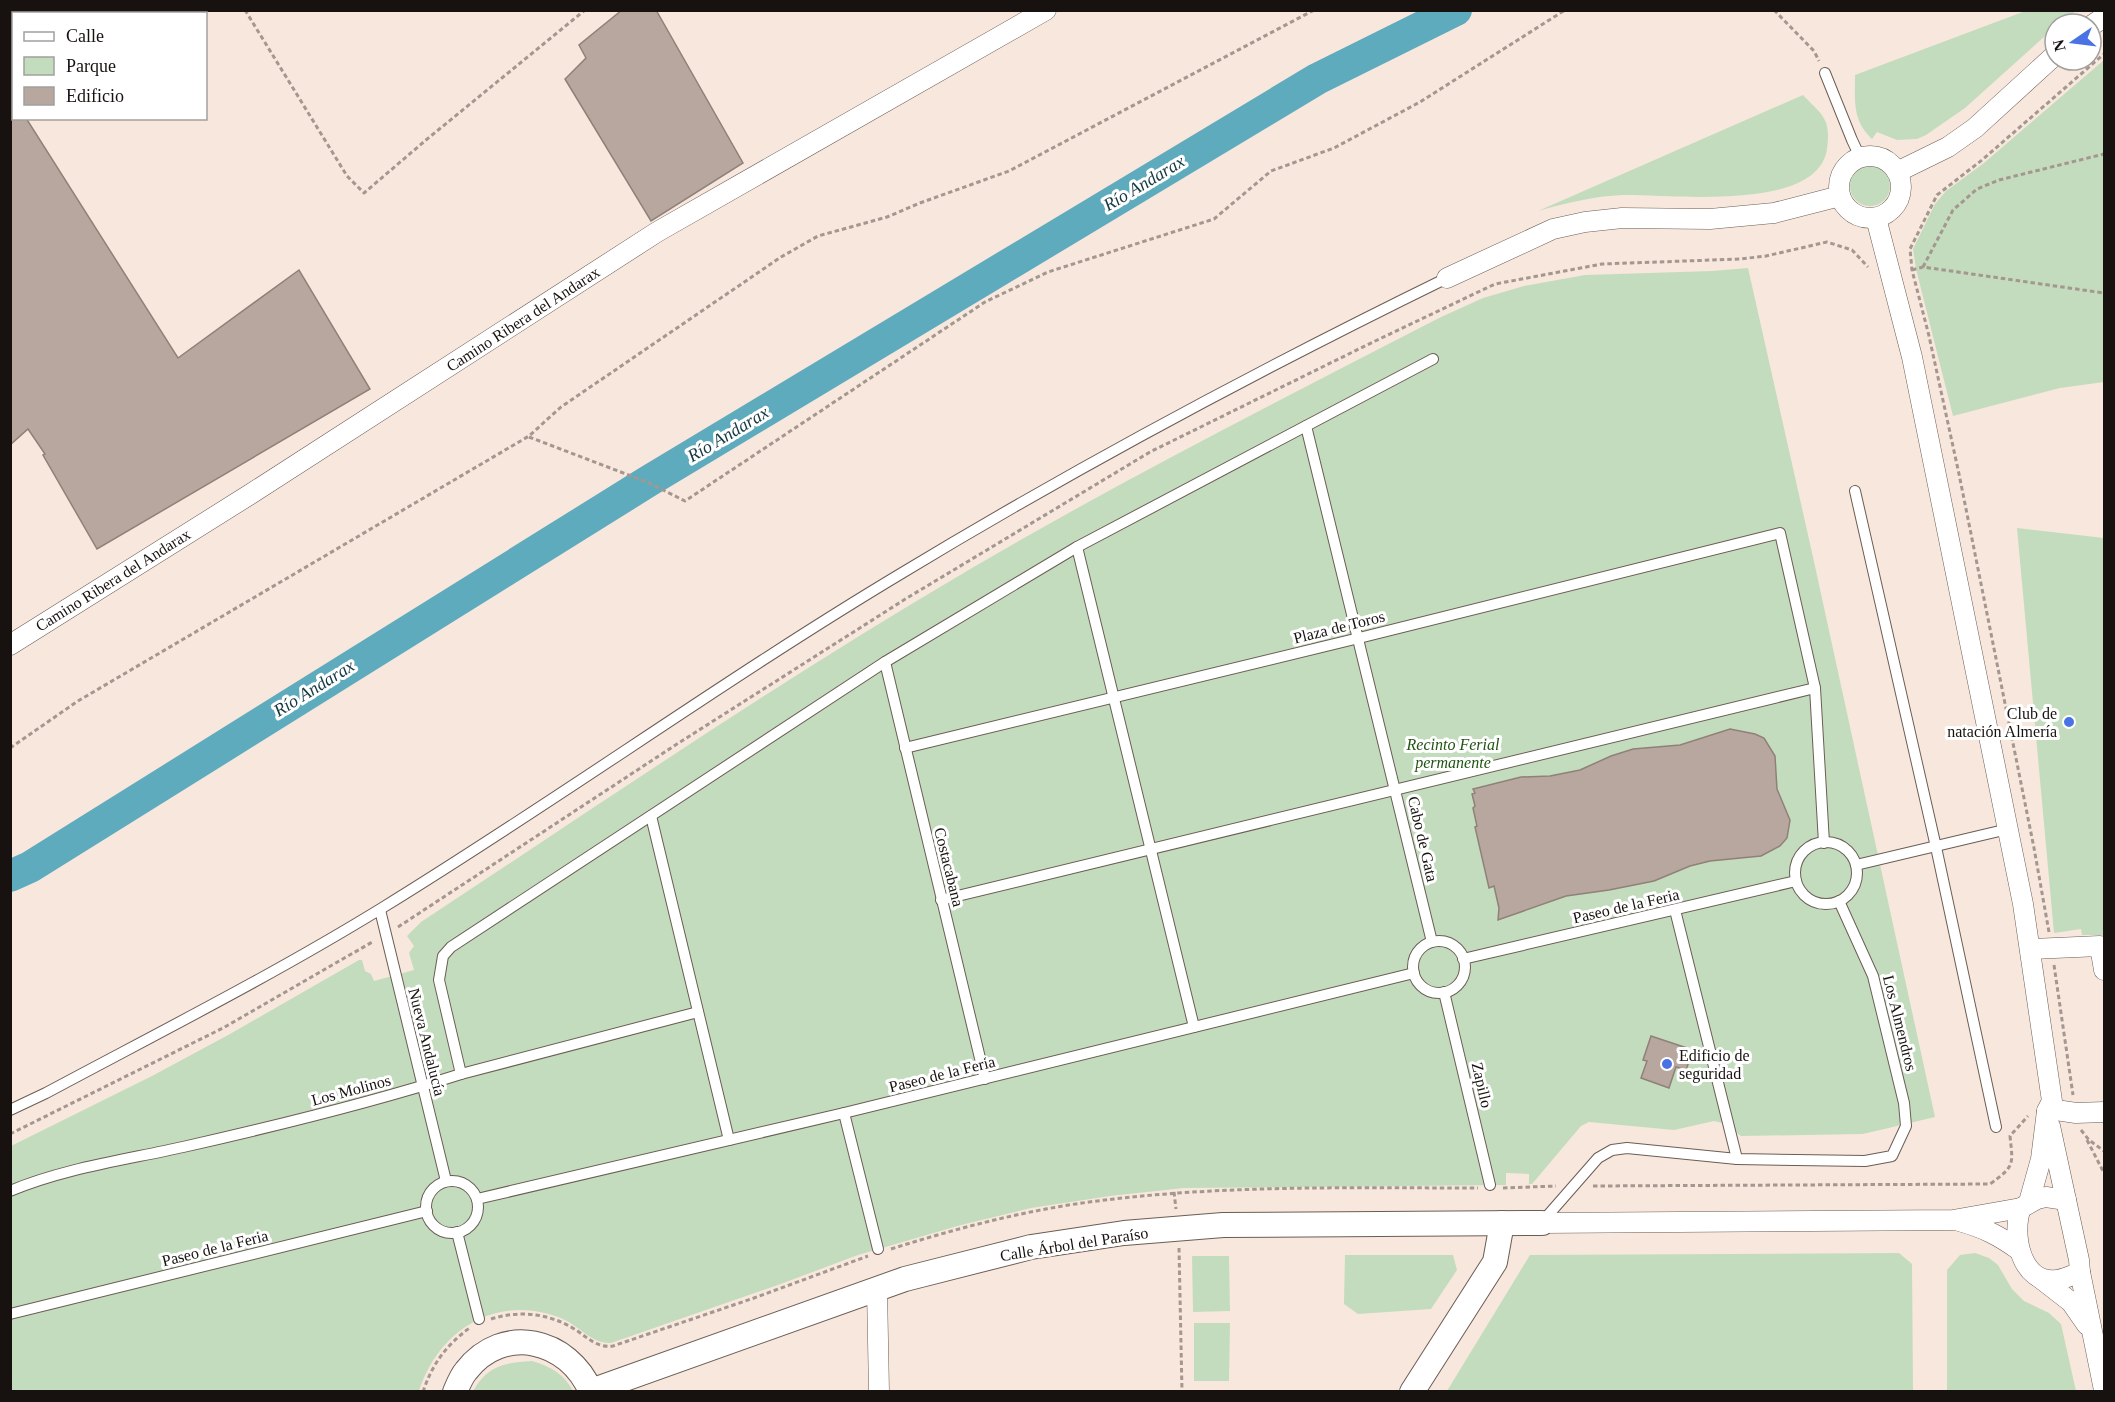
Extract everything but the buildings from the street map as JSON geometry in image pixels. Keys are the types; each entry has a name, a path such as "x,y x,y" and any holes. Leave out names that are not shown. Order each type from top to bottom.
{"street":[{"name":"Camino Ribera del Andarax","path":"10,645 249,495 657,232 1046,10"},
{"path":"1897,172 1948,147 1975,128 2043,66"},
{"path":"1873,155 1884,159 1897,172 1901,183 1898,201 1888,212 1876,218 1862,218 1844,206 1838,186 1841,172 1850,162 1860,157 1873,155"},
{"path":"1447,278 1553,229 1585,222 1622,218 1710,219 1774,213 1840,196"},
{"path":"1876,218 1914,368 2008,829 2030,949 2052,1094 2052,1101 2040,1110"},
{"path":"2030,949 2100,946 2104,970"},
{"path":"2040,1110 2076,1113 2104,1112"},
{"path":"2040,1110 2066,1200 2104,1390"},
{"path":"2040,1110 2041,1160 2016,1227 2019,1250 2037,1275 2071,1302 2094,1338"},
{"path":"1542,1222 1953,1220 2025,1205 2046,1197 2066,1200"},
{"path":"1953,1220 1985,1228 2019,1250"},
{"name":"Calle Árbol del Paraíso","path":"591,1391 905,1279 1031,1247 1124,1233 1223,1225 1542,1222"},
{"path":"1412,1392 1495,1262 1502,1223"},
{"path":"2037,1275 2055,1281 2080,1272"},
{"path":"877,1289 879,1392"},
{"path":"455,1392 465,1372 480,1356 500,1346 522,1342 544,1345 564,1355 580,1370 591,1391"}],"lane":[{"path":"1825,73 1860,157"},
{"path":"10,1110 46,1094 118,1055 380,909 458,861 664,724 900,574 1123,445 1266,368 1447,278"},
{"path":"461,1074 439,980 440,965 445,952 885,662 1077,547 1433,359"},
{"name":"Cabo de Gata","path":"1306,426 1432,942"},
{"path":"1855,491 1936,847 1996,1127"},
{"name":"Plaza de Toros","path":"905,748 1780,533 1815,688"},
{"path":"1077,547 1194,1027"},
{"name":"Costacabana","path":"885,662 985,1079"},
{"path":"941,900 1815,688 1824,843"},
{"path":"651,816 729,1140"},
{"path":"1856,866 2008,829"},
{"path":"1824,843 1834,843 1846,849 1857,872 1854,885 1847,895 1839,901 1824,904 1812,900 1803,893 1796,881 1796,867 1800,857 1812,846 1824,843"},
{"name":"Paseo de la Feria","path":"1463,959 1796,881"},
{"name":"Los Almendros","path":"1737,1159 1865,1161 1892,1156 1906,1126 1904,1103 1873,976 1839,901"},
{"name":"Nueva Andalucía","path":"380,909 446,1181"},
{"path":"1542,1222 1598,1158 1612,1150 1627,1148 1737,1159 1675,910"},
{"path":"1432,942 1450,944 1463,959 1464,969 1460,981 1452,989 1444,992 1434,993 1424,988 1414,974 1413,964 1416,955 1421,948 1432,942"},
{"name":"Paseo de la Feria","path":"477,1199 844,1113 1414,974"},
{"name":"Zapillo","path":"1444,992 1490,1185"},
{"name":"Los Molinos","path":"10,1191 52,1176 265,1128 698,1012"},
{"path":"844,1113 878,1249"},
{"path":"446,1181 464,1184 472,1190 477,1199 474,1220 468,1227 456,1232 439,1229 431,1222 427,1211 426,1203 429,1194 436,1186 446,1181"},
{"name":"Paseo de la Feria","path":"10,1314 427,1211"},
{"path":"456,1232 479,1319"}],"path":[{"path":"245,10 347,176 364,193 585,10"},
{"path":"10,748 78,701 529,436 561,407 781,257 818,236 887,217 920,202 1009,171 1314,10"},
{"path":"529,436 647,482 685,501 985,302 1048,272 1214,219 1271,171 1334,148 1420,102 1565,10"},
{"path":"1774,10 1814,51 1825,73"},
{"path":"2049,931 1959,474 1912,270 1910,249 1937,195 1982,160 2104,54"},
{"path":"1923,267 1953,210 1977,189 1999,180 2104,154"},
{"path":"1912,270 1923,267 2104,293"},
{"path":"2054,964 2079,1127 2104,1173"},
{"path":"1533,1187 1990,1184 2011,1164 2013,1155 2010,1136 2028,1116 2040,1110"},
{"path":"2085,1136 2104,1151"},
{"path":"1174,1192 1176,1210"},
{"path":"1179,1246 1182,1392"}],"green space":[{"path":"2028,10 2076,11 2043,12 2043,38 1965,108 1917,139 1897,140 1877,132 1872,139 1861,125 1856,110 1855,75"},
{"path":"2103,61 2104,382 2060,388 1953,416 1913,249 1935,204 1946,191 1984,163 2090,72 2103,72"},
{"path":"1803,95 1824,118 1828,139 1827,149 1818,169 1798,183 1771,191 1739,196 1623,195 1601,197 1538,211"},
{"path":"1870,166 1878,167 1884,172 1889,178 1889,194 1884,200 1878,205 1870,206 1862,205 1856,200 1851,194 1850,186 1851,178 1856,172 1862,167"},
{"name":"Recinto Ferial permanente","path":"1748,268 1935,1117 1863,1134 1741,1136 1723,1123 1714,1121 1674,1130 1589,1122 1581,1126 1532,1184 1529,1184 1529,1174 1506,1173 1506,1185 1184,1188 1031,1208 961,1225 858,1255 611,1343 598,1341 563,1319 539,1312 516,1310 494,1314 474,1322 456,1334 428,1369 419,1391 11,1392 11,1146 152,1076 359,960 362,960 365,971 371,974 374,981 414,970 409,953 414,946 407,936 421,922 832,653 1029,535 1204,440 1439,318 1483,298 1524,286 1585,275"},
{"name":"Club de natación Almería","path":"2017,528 2104,538 2104,935 2082,935 2081,929 2054,933"},
{"path":"1899,1253 1912,1264 1913,1391 1447,1391 1530,1255"},
{"path":"1975,1253 1989,1258 1998,1265 2012,1289 2024,1301 2049,1313 2061,1324 2076,1391 1947,1391 1947,1270 1960,1255"},
{"path":"1345,1255 1453,1255 1457,1270 1431,1309 1358,1314 1344,1304"},
{"path":"1192,1256 1229,1256 1230,1311 1193,1312"},
{"path":"1194,1323 1230,1323 1229,1381 1194,1381"},
{"path":"532,1361 556,1372 573,1391 473,1391 485,1376 498,1367"}],"waterway":[{"name":"Río Andarax","path":"10,876 30,867 647,482 1317,79 1456,10"}],"place":[{"name":"Club de natación Almería","path":"2069,722"},
{"name":"Edificio de seguridad","path":"1667,1064"}]}
